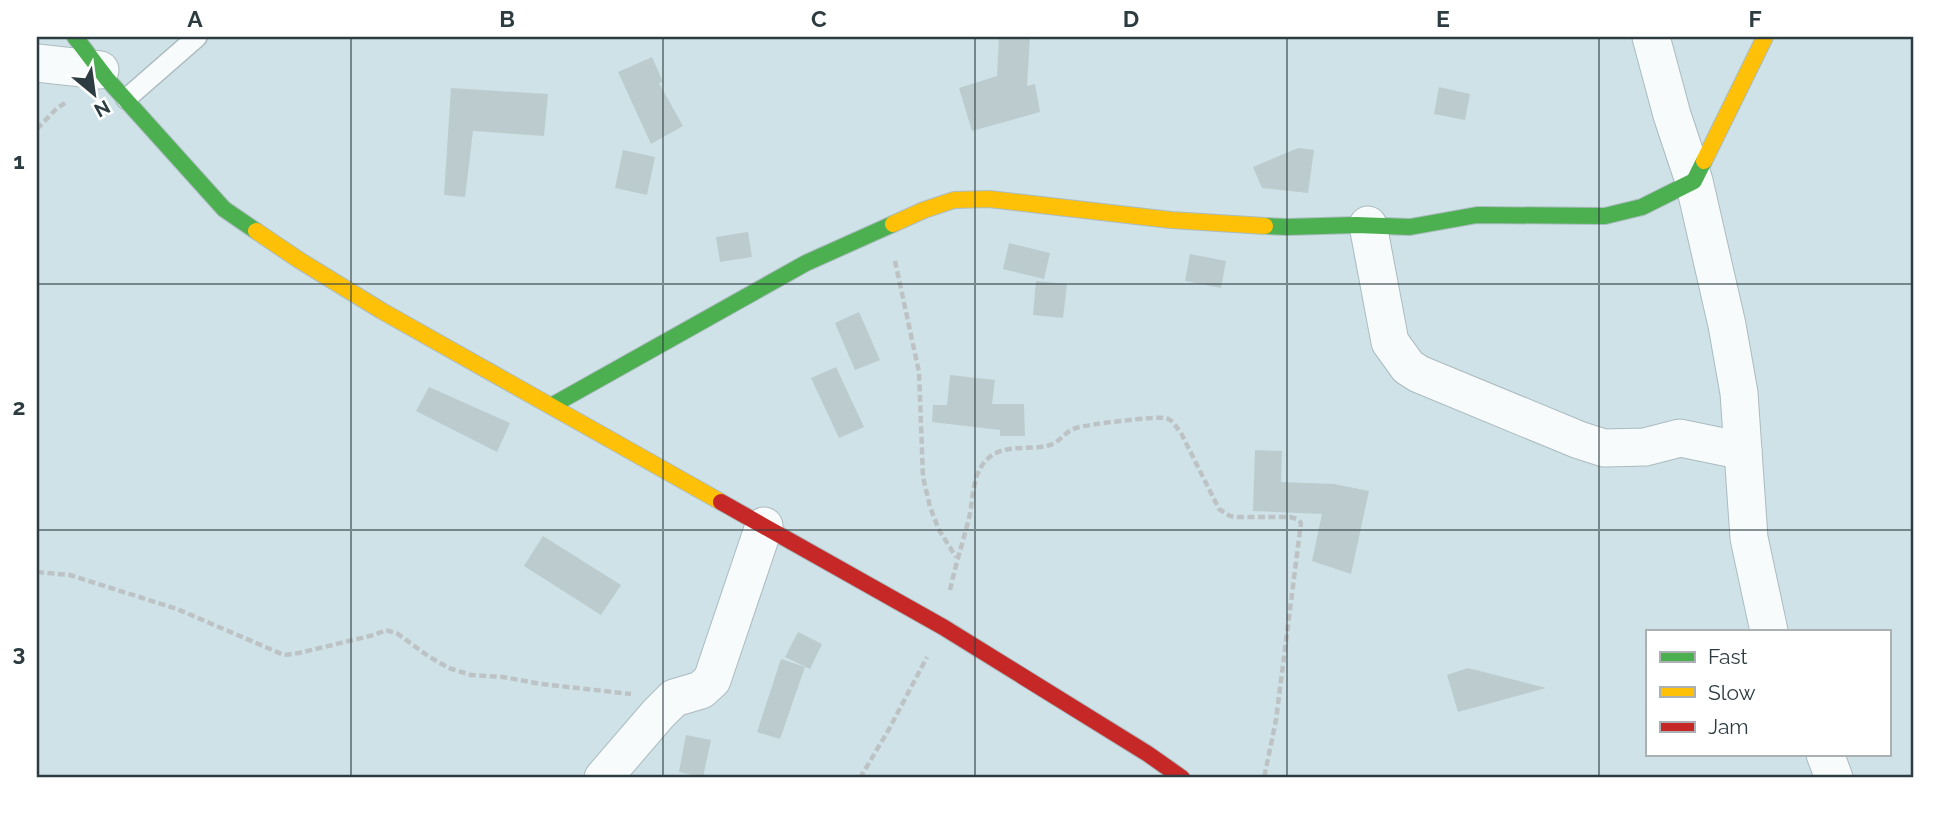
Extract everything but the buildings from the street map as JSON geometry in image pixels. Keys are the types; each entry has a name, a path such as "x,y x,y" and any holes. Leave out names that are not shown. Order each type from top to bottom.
{"street":[{"path":"75,37 100,70 224,209 383,311 943,627 1148,754 1182,778"},
{"path":"1651,37 1672,115 1694,181 1727,325 1739,393 1749,538 1769,630"},
{"path":"551,406 806,264 923,210 954,200 989,199 1171,220 1287,227 1410,227 1477,215 1605,216 1642,207 1694,181 1765,37"},
{"path":"37,63 100,70"},
{"path":"1368,225 1390,342 1408,367 1419,374 1604,448 1645,447 1680,438 1743,451"},
{"path":"603,778 674,698 701,690 712,680 764,526"},
{"path":"1826,756 1834,778"}],"lane":[{"path":"126,99 197,37"}],"path":[{"path":"888,226 919,372 923,477 930,508 939,530 957,558"},
{"path":"860,778 943,627 957,558 970,516 974,487 982,466 990,457 1015,447 1048,446 1063,433 1076,428 1165,418 1173,422 1181,433 1219,509 1230,516 1290,517 1301,523 1276,720 1264,778"},
{"path":"37,572 70,575 177,609 284,655 386,630 398,634 449,668 471,675 674,698"}],"traffic: fast":[{"path":"75,37 107,79 224,209 256,231"},
{"path":"1265,226 1410,227 1477,215 1605,216 1642,207 1694,181 1704,161"},
{"path":"551,406 806,263 893,224"}],"traffic: slow":[{"path":"1704,161 1765,37"},
{"path":"893,224 954,200 989,199 1171,220 1265,226"},
{"path":"256,231 382,311 721,502"}],"traffic: jam":[{"path":"721,502 943,627 1148,754 1182,778"}]}
